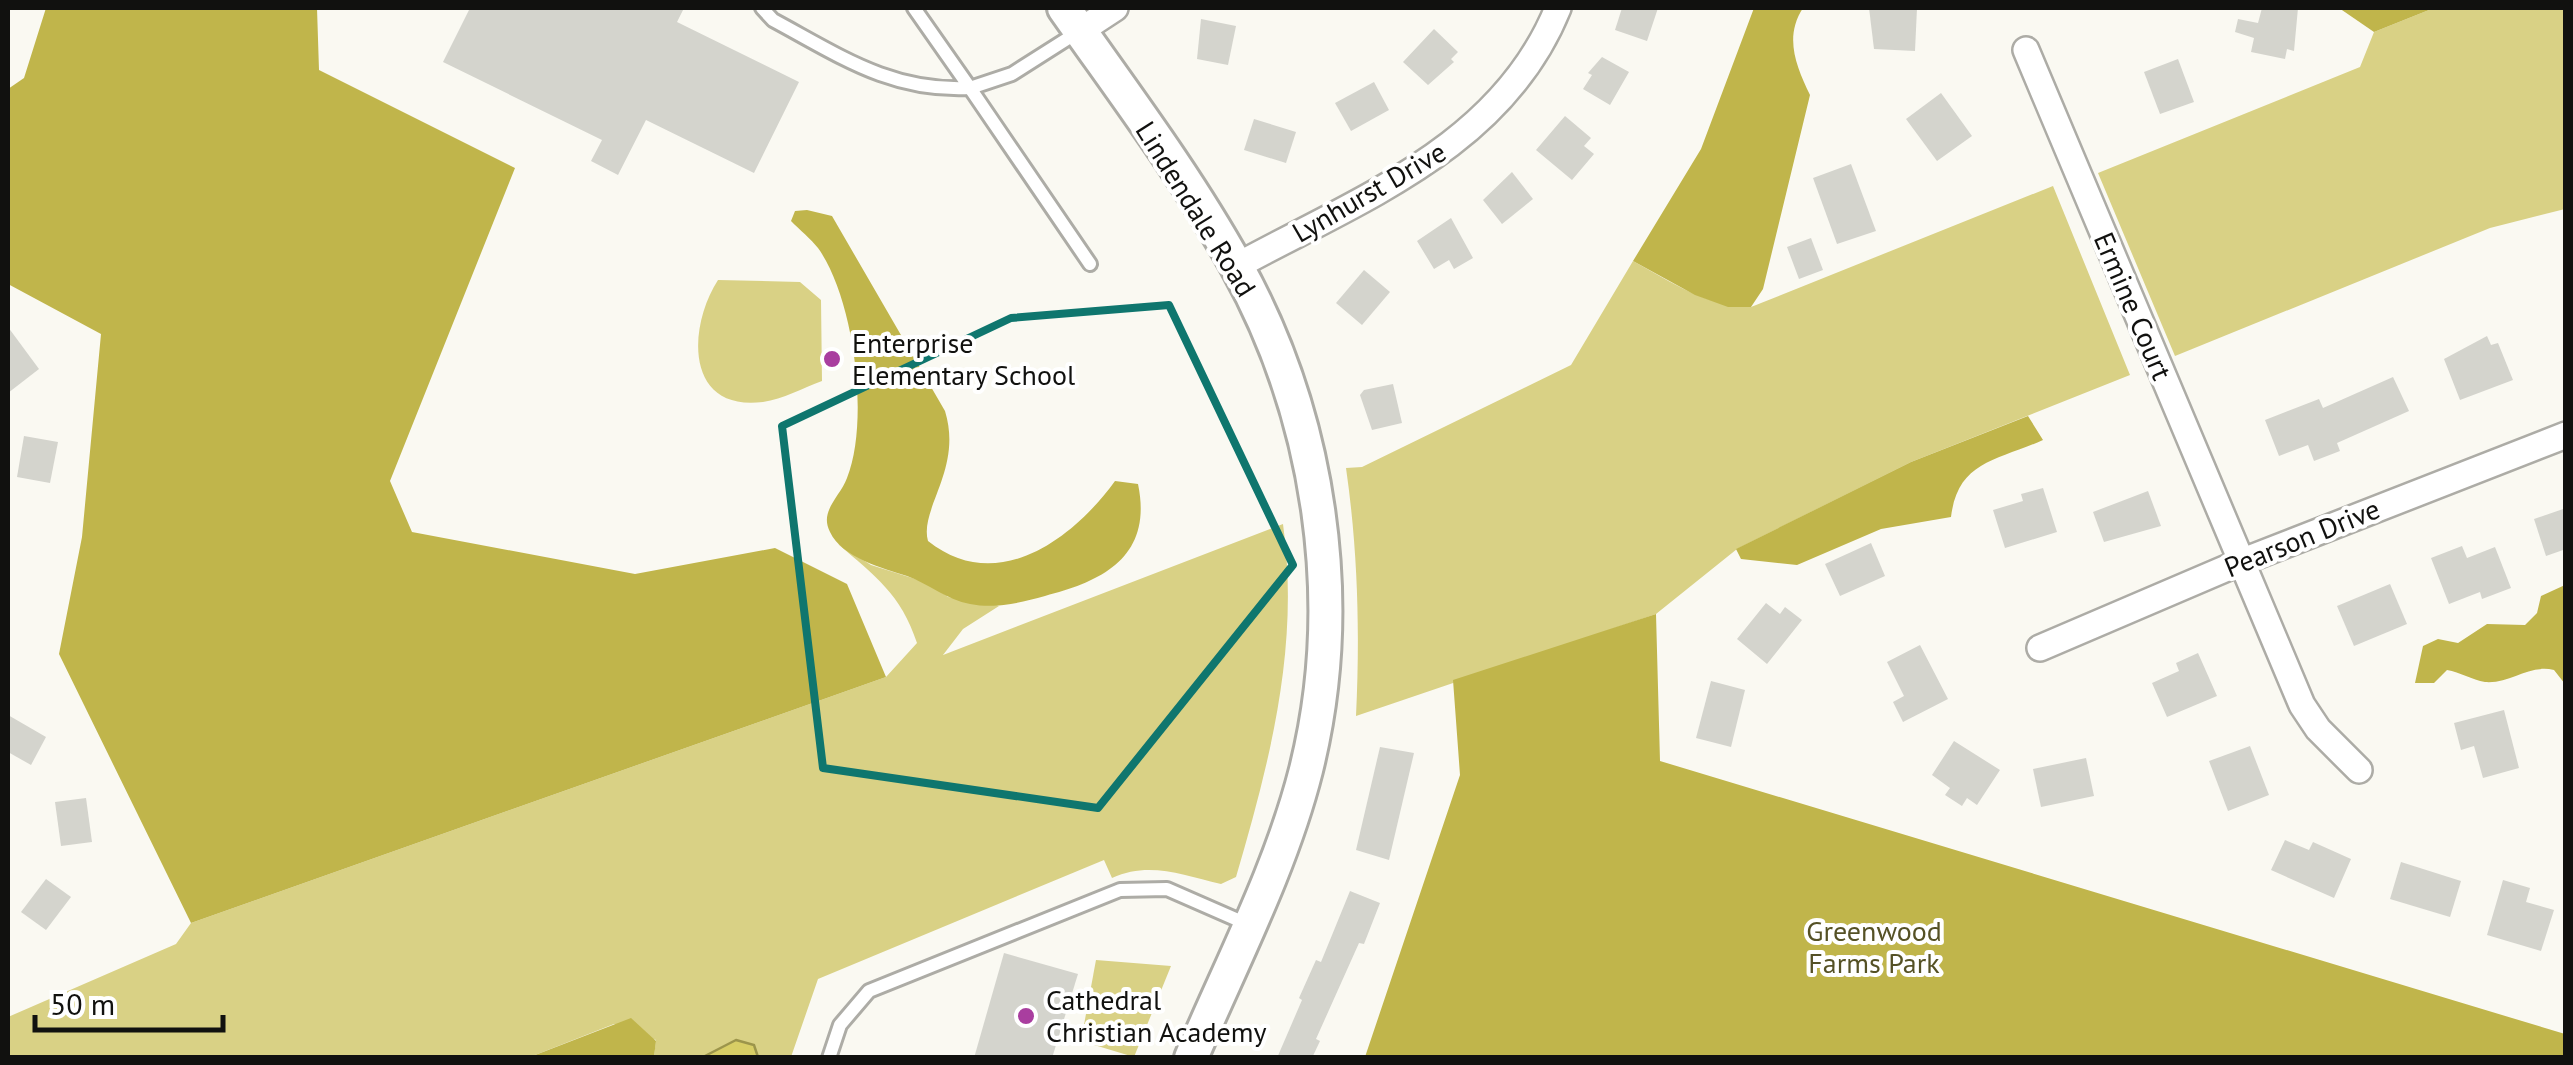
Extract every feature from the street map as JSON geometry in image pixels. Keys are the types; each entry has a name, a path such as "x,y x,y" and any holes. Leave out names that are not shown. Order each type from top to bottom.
{"street":[{"path":"1072,19 1115,8"},
{"name":"Lynhurst Drive","path":"1237,266 1435,159 1470,131 1529,63 1558,8"},
{"name":"Lindendale Road","path":"1072,19 1237,266 1295,402 1314,484 1325,584 1322,666 1306,770 1290,824 1191,1058"},
{"name":"Ermine Court","path":"2026,50 2302,705 2318,729 2359,770"},
{"name":"Pearson Drive","path":"2040,648 2242,562 2566,435"}],"lane":[{"path":"762,8 772,20 883,78 939,90 970,88 1012,74 1072,19"},
{"path":"914,8 1090,264"},
{"path":"829,1058 840,1025 870,991 1120,890 1166,890 1248,924"}],"highlighted area":[{"path":"1169,305 1293,565 1098,808 823,768 782,426 1011,318"}],"shaded area":[{"path":"2434,8 2565,8 2565,209 2490,228 2175,356 2098,173 2360,67 2374,32"},
{"path":"2053,186 2130,375 1911,462 1737,549 1656,614 1356,716 1357,592 1346,468 1362,467 1571,365 1633,261 1705,298 1751,307"},
{"path":"718,280 800,282 821,300 822,381 763,402 737,402 718,394 706,380 698,341 701,320"},
{"path":"1283,524 1288,614 1279,703 1236,877 1221,884 1152,870 1112,878 1104,860 818,979 791,1057 654,1057 656,1040 614,1024 530,1057 8,1058 8,1017 176,944 191,923 886,677 917,643 911,626 875,576 838,544 871,565 928,583 948,597 999,606 963,629 943,655"},
{"path":"1096,960 1171,966 1134,1057 1081,1041"},
{"path":"736,1040 754,1045 758,1057 703,1057"}],"green space":[{"path":"46,8 317,8 319,70 515,168 390,481 412,532 635,574 775,548 847,584 886,677 191,923 59,654 82,537 101,334 8,284 8,89 24,78"},
{"path":"1754,8 1803,8 1793,41 1810,95 1763,289 1751,307 1728,307 1695,295 1633,261 1701,149"},
{"path":"2339,8 2434,8 2374,32"},
{"path":"795,211 832,216 945,411 949,451 929,515 928,541 954,557 980,563 1006,561 1056,540 1078,523 1115,481 1138,484 1138,530 1119,561 1104,573 1067,590 1017,603 979,605 954,599 915,579 864,561 836,541 827,517 847,478 854,454 855,360 831,270 818,248 791,221"},
{"path":"2028,416 2043,440 1982,465 1971,474 1955,498 1951,517 1881,529 1797,565 1741,559 1736,549 1911,462"},
{"path":"2565,585 2565,684 2554,670 2545,669 2494,682 2447,670 2434,683 2415,683 2423,646 2438,639 2458,643 2487,624 2525,625 2537,613 2541,596"},
{"name":"Greenwood Farms Park","path":"1656,614 1660,761 2565,1034 2565,1057 1365,1057 1460,775 1453,680"},
{"path":"631,1018 656,1041 654,1057 530,1057"}],"building":[{"path":"470,8 684,8 677,22 799,82 754,173 646,120 618,175 591,161 602,140 443,62"},
{"path":"1622,8 1658,8 1647,41 1615,30"},
{"path":"1869,8 1917,8 1915,51 1874,49"},
{"path":"2262,8 2298,8 2294,51 2287,49 2285,59 2251,52 2254,38 2235,32 2238,19 2258,23"},
{"path":"1201,19 1236,26 1228,65 1197,59"},
{"path":"1434,29 1458,52 1451,59 1454,62 1428,85 1403,62"},
{"path":"1602,57 1629,72 1610,105 1583,89 1592,75 1588,73"},
{"path":"2178,59 2194,102 2160,114 2144,72"},
{"path":"1374,82 1389,110 1351,131 1335,103"},
{"path":"1941,93 1972,136 1937,161 1906,119"},
{"path":"1565,116 1591,138 1584,146 1594,154 1572,180 1536,150"},
{"path":"1254,119 1296,132 1286,163 1244,150"},
{"path":"1851,164 1876,231 1837,244 1813,178"},
{"path":"1512,172 1533,199 1502,224 1483,200"},
{"path":"1451,218 1473,258 1454,269 1449,260 1434,269 1417,241"},
{"path":"1811,238 1823,270 1799,279 1787,247"},
{"path":"1364,270 1390,292 1362,325 1336,303"},
{"path":"8,327 39,369 8,393"},
{"path":"2487,336 2491,345 2498,343 2513,380 2460,400 2444,359"},
{"path":"2393,377 2409,411 2337,443 2340,451 2314,461 2308,445 2279,456 2265,420 2319,399 2323,408"},
{"path":"1393,384 1402,423 1372,430 1360,395 1364,390"},
{"path":"24,436 58,442 50,483 17,477"},
{"path":"2043,488 2057,532 2005,548 1993,510 2023,501 2021,494"},
{"path":"2148,491 2161,526 2104,542 2093,512"},
{"path":"2566,508 2566,549 2546,556 2534,519"},
{"path":"1871,543 1885,576 1840,596 1825,564"},
{"path":"2462,546 2467,558 2495,547 2511,588 2482,599 2480,592 2449,604 2431,558"},
{"path":"2390,584 2407,624 2354,646 2337,606"},
{"path":"1766,603 1780,614 1785,607 1802,620 1767,664 1737,639"},
{"path":"1920,645 1948,699 1903,722 1893,702 1904,696 1887,662"},
{"path":"2198,653 2217,696 2167,717 2152,683 2179,671 2176,663"},
{"path":"1711,681 1745,690 1731,747 1696,738"},
{"path":"2504,710 2519,768 2483,778 2474,746 2461,750 2454,723"},
{"path":"8,715 46,737 31,765 8,752"},
{"path":"1954,741 2000,770 1977,805 1967,798 1962,806 1945,795 1950,788 1932,775"},
{"path":"2250,746 2269,795 2228,811 2209,761"},
{"path":"1380,747 1414,753 1389,860 1356,850"},
{"path":"2086,758 2094,796 2041,807 2033,769"},
{"path":"86,798 92,842 61,846 55,802"},
{"path":"2285,840 2309,850 2313,842 2351,859 2334,898 2271,870"},
{"path":"2401,862 2461,881 2450,917 2390,899"},
{"path":"46,879 71,897 46,930 21,912"},
{"path":"2503,880 2530,888 2526,902 2554,910 2541,951 2487,935"},
{"path":"1350,891 1380,903 1364,944 1359,943 1316,1039 1320,1041 1312,1058 1277,1058 1302,1000 1299,998 1316,960 1321,962"},
{"name":"Cathedral Christian Academy","path":"1004,953 1078,974 1052,1058 974,1058"}],"place":[{"name":"Enterprise Elementary School","path":"832,359"},
{"name":"Cathedral Christian Academy","path":"1026,1016"}]}
